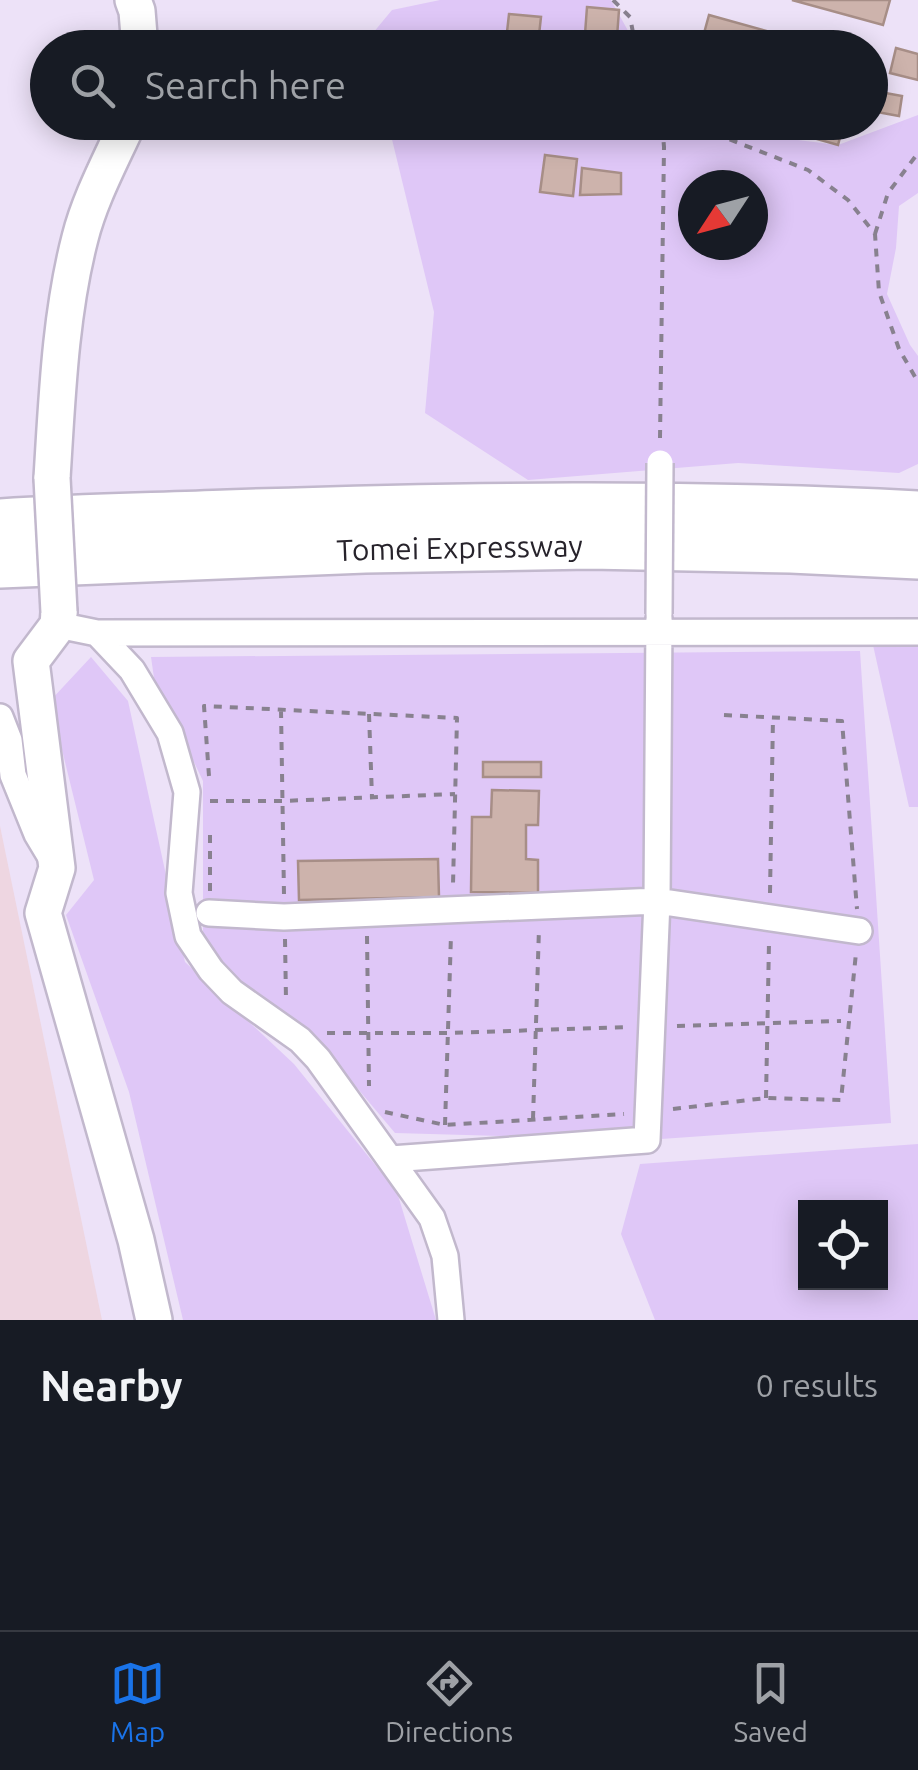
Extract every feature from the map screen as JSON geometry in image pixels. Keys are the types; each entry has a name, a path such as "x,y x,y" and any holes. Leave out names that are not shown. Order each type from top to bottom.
{"highway":[{"name":"Tomei Expressway","path":"0,522 358,508 590,505 918,514"},
{"name":"Tomei Expressway","path":"0,564 590,546 918,556"}],"street":[{"path":"133,0 139,30"},
{"path":"120,140 80,237 68,305 52,478 59,618 31,661 57,868 42,914 136,1240 154,1320"},
{"path":"390,1160 647,1140 657,901 660,463"},
{"path":"59,618 96,633 659,623 918,632"},
{"path":"96,633 132,670 170,733 187,792 179,893 188,936 232,992 300,1040 318,1059 432,1218 445,1256 450,1320"},
{"path":"0,718 10,740 12,775 36,834 57,868"},
{"path":"210,913 284,917 657,901 859,931"}],"path":[{"path":"614,0 630,17 633,30"},
{"path":"660,463 663,140"},
{"path":"732,140 808,170 848,200 875,234"},
{"path":"918,153 888,193 875,234 879,292 899,349 918,382"},
{"path":"281,710 286,1004"},
{"path":"369,714 372,797"},
{"path":"445,1125 648,1112 766,1098 841,1100 859,931 842,721 724,715"},
{"path":"210,801 455,794"},
{"path":"534,1118 540,906"},
{"path":"367,914 369,1091"},
{"path":"322,1034 841,1021"}],"shaded area":[{"path":"440,0 611,0 628,30 375,30 392,10"},
{"path":"918,115 918,193 899,206 887,294 918,356 918,464 899,473 738,463 528,480 425,413 434,312 392,140 798,140 838,145 851,140 888,140 888,126"},
{"path":"918,621 918,807 909,807 873,645"},
{"path":"860,651 891,1123 647,1140 395,1133 326,1051 244,989 203,937 203,781 154,678 151,657"},
{"path":"91,657 128,701 185,962 294,1064 397,1192 436,1320 183,1320 129,1092 66,915 94,880 50,701"},
{"path":"0,826 102,1320 0,1320"},
{"path":"918,1144 918,1320 655,1320 621,1234 640,1164"}],"building":[{"path":"792,0 890,0 883,25"},
{"path":"587,7 619,10 618,30 585,30"},
{"path":"509,14 541,17 540,30 507,30"},
{"path":"709,15 763,30 705,30"},
{"path":"896,48 918,54 918,80 890,73"},
{"path":"888,93 902,96 899,116 888,114"},
{"path":"545,155 577,159 573,196 540,192"},
{"path":"582,168 621,173 621,194 580,195"},
{"path":"483,762 541,762 541,777 483,777"},
{"path":"492,790 539,791 538,825 526,825 526,859 538,860 538,893 471,892 472,817 491,817"},
{"path":"438,859 439,897 299,900 298,861"}]}
